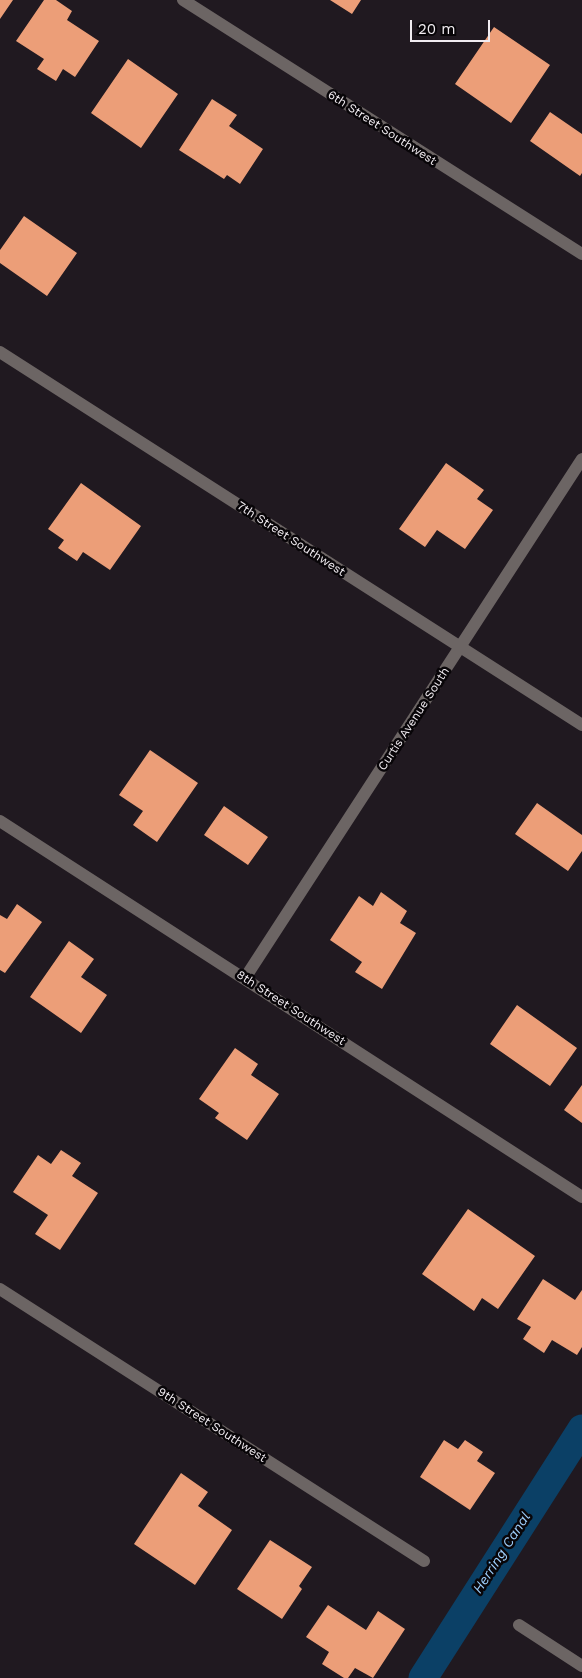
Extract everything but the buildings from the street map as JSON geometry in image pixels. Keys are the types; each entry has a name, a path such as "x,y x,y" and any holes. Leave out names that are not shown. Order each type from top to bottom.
{"street":[{"name":"6th Street Southwest","path":"183,0 582,254"},
{"name":"7th Street Southwest","path":"0,352 459,648 582,724"},
{"name":"Curtis Avenue South","path":"245,978 582,459"},
{"name":"8th Street Southwest","path":"0,821 582,1197"},
{"name":"9th Street Southwest","path":"0,1289 424,1561"},
{"path":"519,1625 582,1666"}],"waterway":[{"name":"Herring Canal","path":"423,1678 582,1429"}]}
